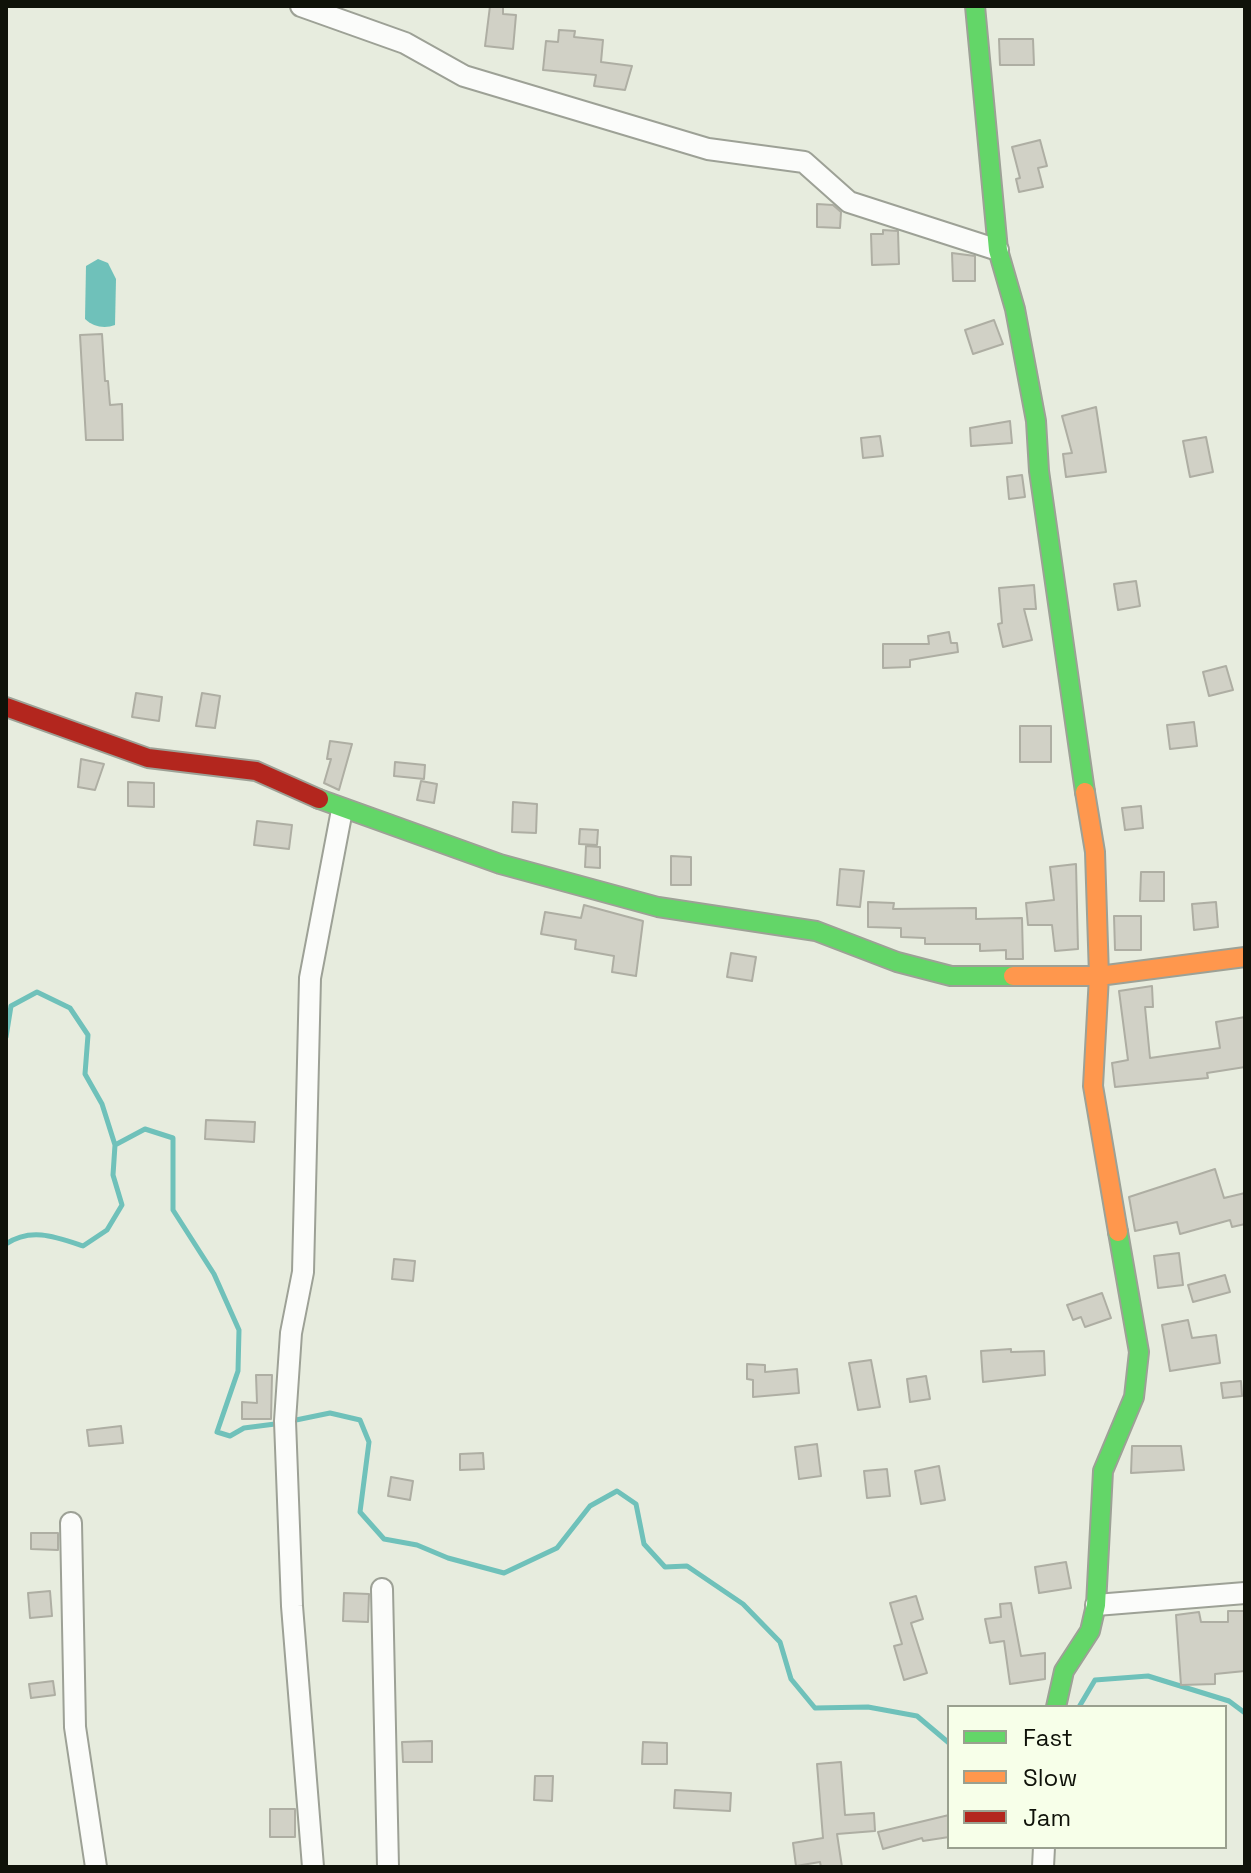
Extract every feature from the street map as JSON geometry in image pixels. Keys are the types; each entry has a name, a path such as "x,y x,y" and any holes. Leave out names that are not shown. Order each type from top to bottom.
{"street":[{"path":"301,6 405,43 464,76 708,149 804,162 849,202 998,250"},
{"path":"975,6 998,250 1015,309 1036,421 1039,471 1073,720 1095,852 1099,976 1093,1086 1139,1352 1134,1397 1103,1471 1096,1605 1090,1631 1064,1671 1056,1705"},
{"path":"6,707 148,758 256,771 342,810 500,864 658,907 816,931 897,962 951,976 1099,976 1245,957"},
{"path":"313,1867 292,1606 285,1421 291,1333 303,1272 310,978 342,810"},
{"path":"71,1523 75,1727 96,1867"},
{"path":"382,1589 388,1867"},
{"path":"1096,1605 1245,1593"}],"water":[{"path":"98,259 108,263 116,279 115,325 107,327 85,319 86,266"}],"building":[{"path":"490,6 503,6 503,14 516,15 513,49 485,46"},
{"path":"559,30 575,31 574,37 603,40 601,62 632,66 625,90 594,86 596,75 543,70 546,41 558,42"},
{"path":"999,39 1033,39 1034,65 1000,65"},
{"path":"1040,140 1047,166 1038,168 1043,187 1019,192 1016,179 1020,178 1012,147"},
{"path":"817,204 833,205 841,212 840,228 817,227"},
{"path":"883,230 898,231 899,264 872,265 871,234 883,234"},
{"path":"952,253 975,256 975,281 953,281"},
{"path":"994,320 1003,344 973,354 965,330"},
{"path":"102,334 105,381 108,381 110,405 122,404 123,440 86,440 80,335"},
{"path":"1096,407 1106,472 1066,477 1063,454 1072,453 1062,416"},
{"path":"1010,421 1012,443 971,446 970,428"},
{"path":"880,436 883,456 863,458 861,438"},
{"path":"1206,437 1213,472 1190,477 1183,441"},
{"path":"1022,475 1025,497 1009,499 1007,477"},
{"path":"1136,581 1140,606 1118,610 1114,584"},
{"path":"1034,585 1036,609 1024,609 1032,640 1003,647 998,624 1002,623 999,588"},
{"path":"949,632 951,643 957,643 958,652 910,660 910,667 883,668 883,644 929,644 928,636"},
{"path":"1226,666 1233,690 1209,696 1203,672"},
{"path":"136,693 162,697 159,721 132,717"},
{"path":"202,693 220,696 215,728 196,726"},
{"path":"1194,722 1197,746 1170,749 1167,725"},
{"path":"1020,726 1051,726 1051,762 1020,762"},
{"path":"330,741 352,744 339,790 324,783 331,759 327,759"},
{"path":"81,759 104,764 95,790 78,787"},
{"path":"395,762 425,765 424,779 394,776"},
{"path":"421,781 437,784 434,803 417,800"},
{"path":"128,782 154,783 154,807 128,806"},
{"path":"513,802 537,804 536,833 512,832"},
{"path":"1141,806 1143,828 1125,830 1122,808"},
{"path":"257,821 292,825 289,849 254,845"},
{"path":"580,829 598,830 597,845 579,844"},
{"path":"586,846 600,847 600,868 585,867"},
{"path":"671,856 691,857 691,885 671,885"},
{"path":"1076,864 1078,949 1055,951 1052,925 1028,925 1026,903 1054,900 1050,867"},
{"path":"840,869 864,871 860,907 837,905"},
{"path":"1141,872 1164,872 1164,901 1140,901"},
{"path":"868,902 894,903 893,909 976,908 976,919 1022,918 1023,959 1006,959 1006,950 980,951 980,944 925,944 925,938 901,937 901,928 868,927"},
{"path":"1216,902 1218,927 1194,930 1192,904"},
{"path":"584,905 643,921 636,976 612,972 614,956 575,949 576,940 541,934 545,912 581,918"},
{"path":"1114,916 1141,916 1141,950 1115,950"},
{"path":"731,953 756,957 752,981 727,977"},
{"path":"1152,986 1153,1007 1145,1007 1150,1058 1220,1048 1216,1022 1245,1017 1245,1067 1207,1073 1208,1078 1115,1087 1112,1063 1128,1060 1119,991"},
{"path":"206,1120 255,1122 254,1142 205,1139"},
{"path":"1215,1169 1224,1198 1245,1193 1245,1224 1232,1227 1230,1220 1180,1234 1177,1222 1135,1231 1129,1197"},
{"path":"1179,1253 1183,1285 1158,1288 1154,1256"},
{"path":"394,1259 415,1261 413,1281 392,1279"},
{"path":"1225,1275 1230,1292 1193,1302 1188,1285"},
{"path":"1102,1293 1111,1318 1085,1327 1081,1317 1073,1320 1067,1305"},
{"path":"1188,1320 1192,1338 1216,1335 1220,1363 1170,1371 1162,1325"},
{"path":"1011,1349 1011,1352 1044,1351 1045,1375 983,1382 981,1351"},
{"path":"871,1360 880,1407 858,1410 849,1363"},
{"path":"747,1364 765,1365 765,1372 797,1369 799,1393 753,1397 753,1380 747,1379"},
{"path":"256,1375 272,1375 271,1419 242,1419 242,1402 257,1403"},
{"path":"926,1376 930,1399 910,1402 907,1379"},
{"path":"1241,1381 1242,1396 1223,1398 1221,1383"},
{"path":"121,1426 123,1443 89,1446 87,1430"},
{"path":"817,1444 821,1476 799,1479 795,1447"},
{"path":"1132,1446 1181,1446 1184,1470 1131,1473"},
{"path":"483,1453 484,1469 460,1470 460,1454"},
{"path":"939,1466 945,1500 921,1504 915,1471"},
{"path":"887,1469 890,1496 867,1498 864,1471"},
{"path":"391,1477 413,1481 410,1500 388,1496"},
{"path":"31,1533 58,1533 58,1550 31,1549"},
{"path":"1066,1562 1071,1588 1039,1593 1035,1567"},
{"path":"50,1591 52,1616 30,1618 28,1593"},
{"path":"344,1593 369,1594 368,1622 343,1621"},
{"path":"916,1596 923,1619 911,1623 927,1673 904,1680 894,1646 902,1644 890,1603"},
{"path":"1011,1603 1021,1656 1045,1653 1045,1679 1010,1684 1004,1641 990,1643 985,1619 1001,1617 1000,1604"},
{"path":"1228,1611 1244,1611 1245,1671 1215,1674 1215,1684 1181,1685 1176,1615 1199,1612 1201,1622 1228,1622"},
{"path":"53,1681 55,1695 31,1698 29,1684"},
{"path":"432,1741 432,1762 403,1762 402,1742"},
{"path":"643,1742 667,1743 667,1764 642,1764"},
{"path":"841,1762 845,1815 874,1813 875,1831 837,1834 842,1867 821,1867 820,1862 796,1866 793,1843 823,1838 817,1764"},
{"path":"535,1776 553,1776 552,1801 534,1800"},
{"path":"675,1790 731,1793 730,1811 674,1808"},
{"path":"270,1809 295,1809 295,1837 270,1837"},
{"path":"947,1815 947,1837 923,1841 922,1838 883,1849 878,1832"}],"waterway":[{"path":"6,1037 11,1006 37,992 70,1008 88,1035 85,1074 102,1104 115,1145"},
{"path":"6,1244 25,1236 44,1235 83,1246 107,1230 122,1205 113,1175 115,1145 145,1129 173,1138 173,1210 214,1274 239,1330 238,1371 217,1432 230,1436 244,1428 275,1424"},
{"path":"296,1420 330,1413 360,1420 369,1442 360,1512 384,1539 417,1545 448,1558 504,1573 557,1548 590,1506 617,1491 636,1504 644,1544 665,1567 687,1566 743,1604 780,1642 791,1679 815,1708 868,1707 917,1716 947,1741"},
{"path":"1080,1705 1095,1680 1148,1676 1229,1701 1245,1713"}],"traffic: fast":[{"path":"975,6 998,250 1015,309 1036,421 1039,471 1085,792"},
{"path":"319,799 500,864 658,907 816,931 897,962 951,976 1013,976"},
{"path":"1056,1705 1064,1671 1090,1631 1096,1605 1103,1471 1134,1397 1139,1352 1118,1232"}],"traffic: slow":[{"path":"1085,792 1095,852 1099,976 1093,1086 1118,1232"},
{"path":"1013,976 1099,976 1245,957"}],"traffic: jam":[{"path":"6,707 148,758 256,771 319,799"}]}
